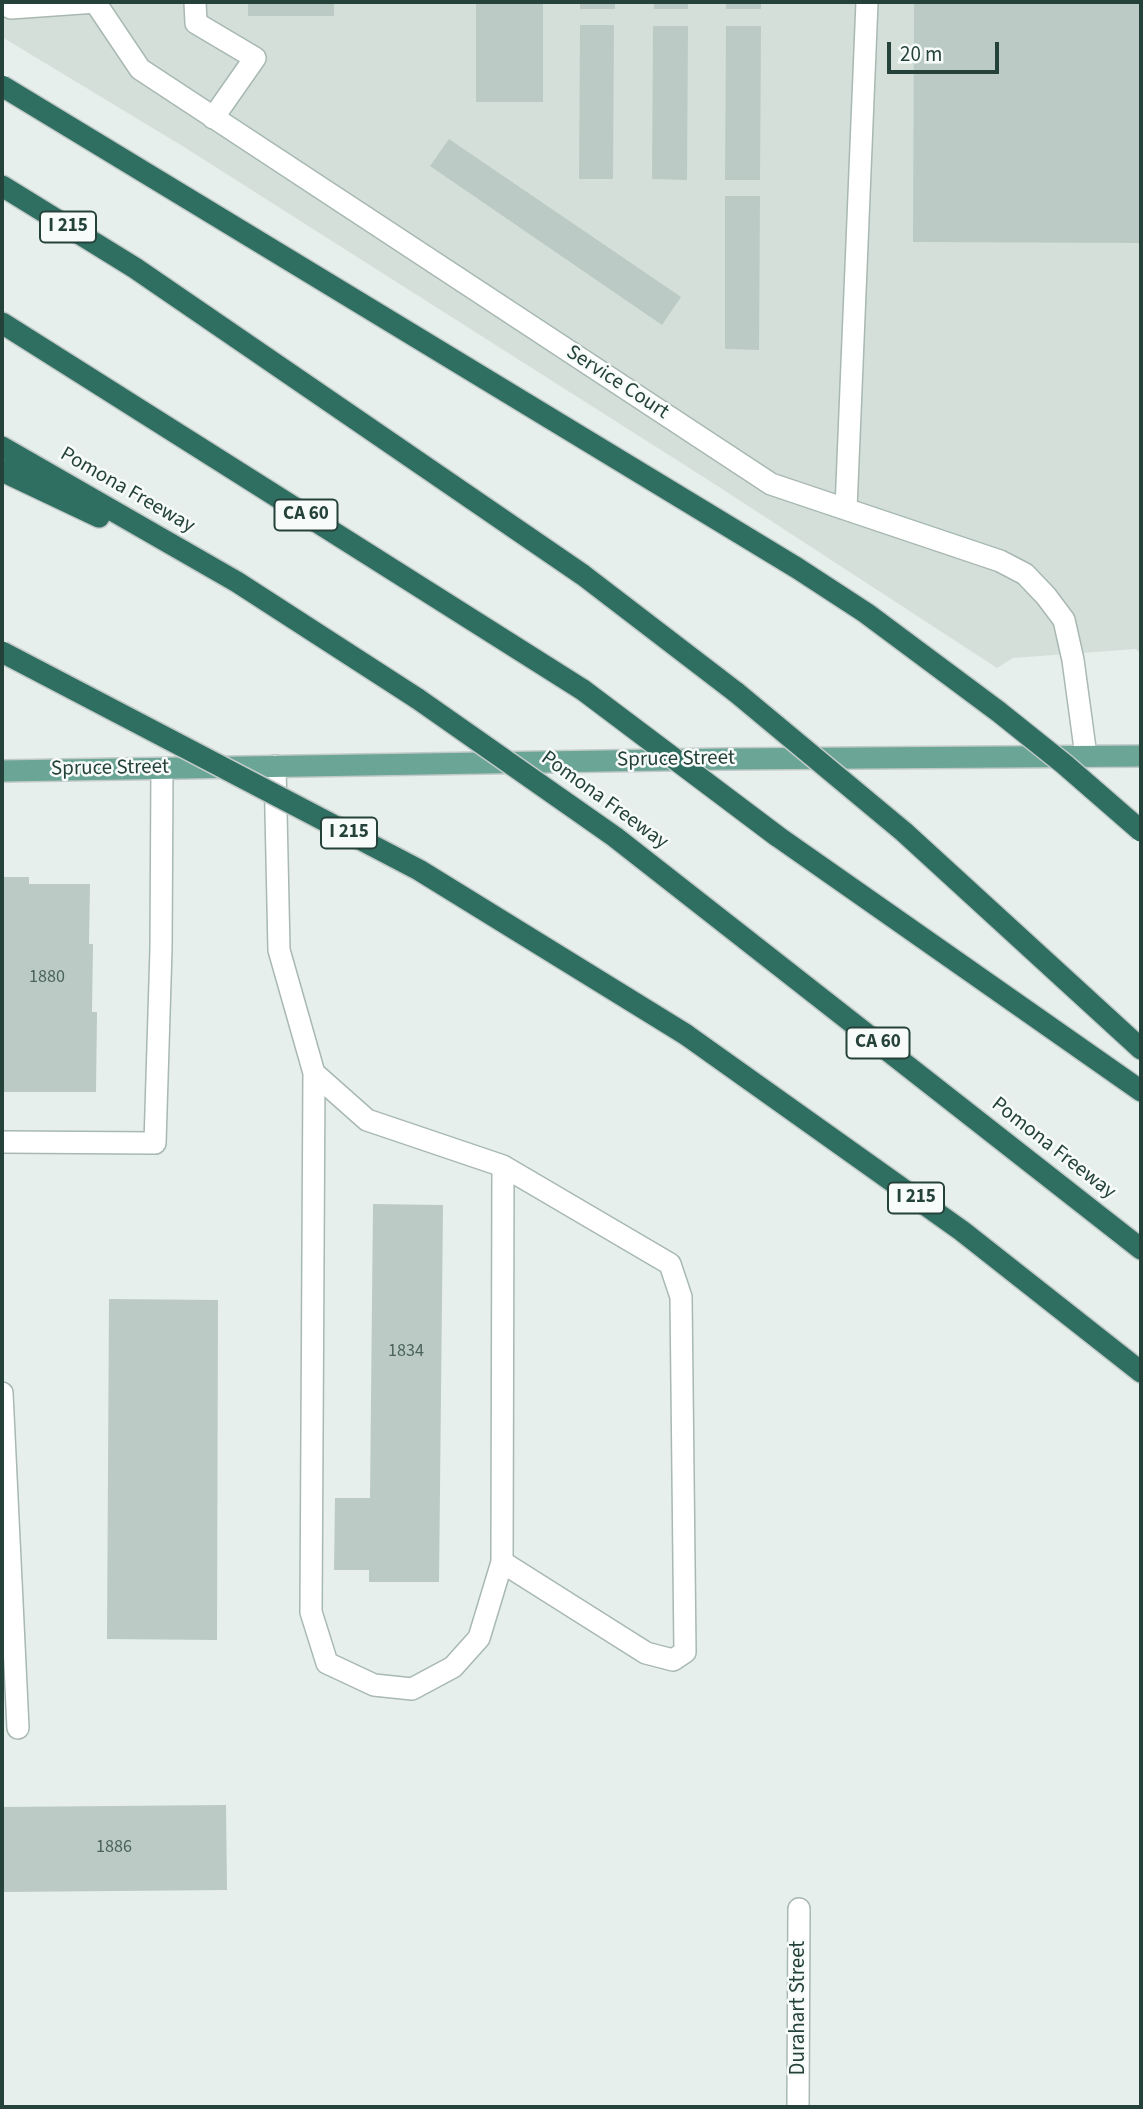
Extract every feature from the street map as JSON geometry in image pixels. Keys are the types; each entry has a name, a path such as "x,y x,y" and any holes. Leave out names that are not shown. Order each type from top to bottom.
{"highway":[{"path":"2,86 808,575 866,613 999,712 1141,831"},
{"name":"I 215","path":"2,186 135,268 583,575 737,693 904,832 1141,1049"},
{"path":"2,197 135,268"},
{"name":"CA 60","path":"2,323 583,690 777,836 1141,1091"},
{"name":"Pomona Freeway","path":"2,447 237,582 418,699 615,837 1141,1248"},
{"path":"2,471 237,582"},
{"name":"I 215","path":"2,652 419,870 685,1034 962,1231 1141,1372"}],"main road":[{"name":"Spruce Street","path":"2,771 751,758 1141,756"}],"street":[{"path":"2,2 11,8 96,2"},
{"name":"Service Court","path":"96,2 140,69 771,484 1000,561 1025,574 1064,620 1073,660 1086,756"},
{"path":"195,2 196,23 255,58 213,118"},
{"path":"846,509 867,2"},
{"path":"275,766 279,950 314,1073 311,1612 327,1663 373,1685 412,1689 453,1667 479,1638 502,1562 503,1166"},
{"path":"2,1142 155,1143 161,949 162,769"},
{"path":"314,1073 367,1120 503,1166 670,1264 681,1297 685,1652 673,1660 646,1653 502,1562"},
{"path":"2,1393 18,1727"},
{"name":"Durahart Street","path":"798,2107 799,1909"}],"shaded area":[{"path":"2,2 1141,2 1141,655 1136,649 1013,658 997,668 716,485 184,147 2,37"}],"building":[{"path":"248,2 334,2 334,16 248,16"},
{"path":"476,2 543,2 543,102 476,102"},
{"path":"580,2 615,2 615,9 580,9"},
{"path":"654,2 688,2 688,9 654,9"},
{"path":"726,2 761,2 761,9 726,9"},
{"path":"914,2 1141,2 1141,243 913,242"},
{"path":"580,25 614,25 613,179 579,179"},
{"path":"653,26 688,26 687,180 652,179"},
{"path":"726,26 761,26 760,180 725,180"},
{"path":"449,139 681,297 662,325 430,166"},
{"path":"725,196 760,196 759,350 725,349"},
{"path":"2,877 29,877 29,884 90,884 92,1012 97,1012 96,1092 2,1092"},
{"path":"373,1204 443,1205 439,1582 369,1582 369,1570 334,1570 335,1498 370,1498"},
{"path":"109,1299 218,1300 217,1640 107,1639"},
{"path":"226,1805 227,1890 2,1892 2,1807"}]}
